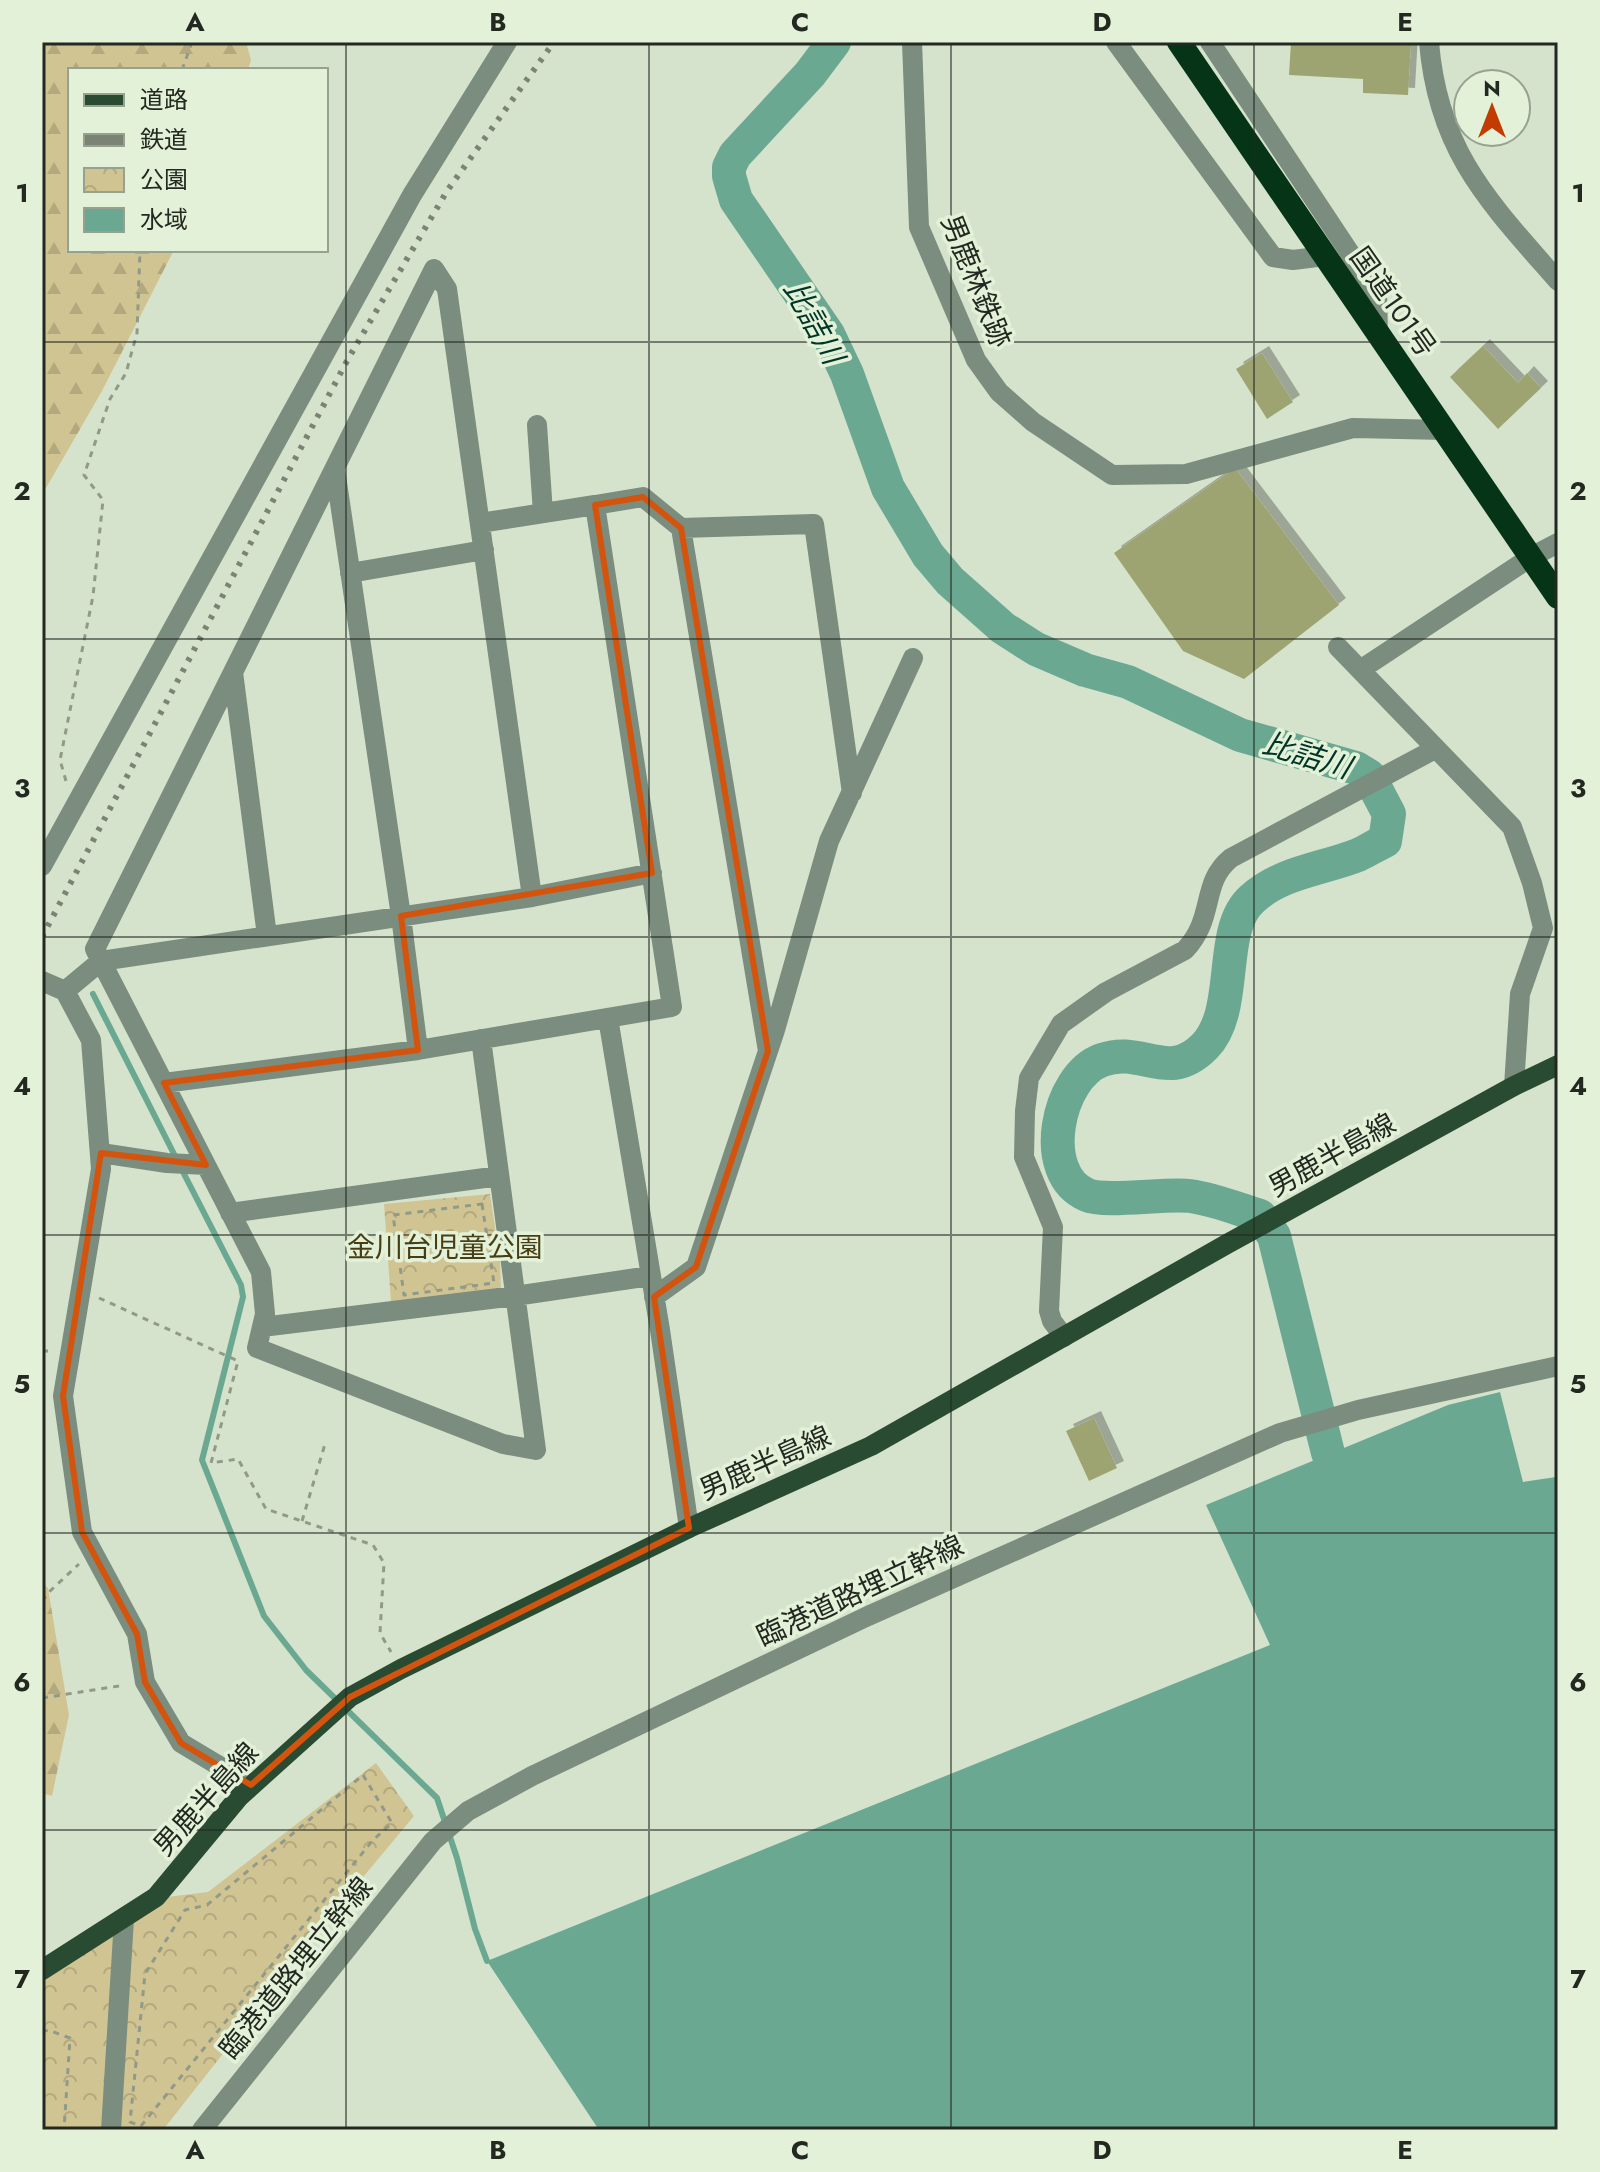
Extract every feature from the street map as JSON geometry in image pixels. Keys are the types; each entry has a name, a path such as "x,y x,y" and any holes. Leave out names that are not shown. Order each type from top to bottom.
{"highway":[{"name":"国道101号","path":"1179,42 1558,597"}],"main road":[{"name":"男鹿半島線","path":"42,1970 156,1897 251,1785 350,1697 689,1528 871,1446 1227,1244 1514,1086 1558,1065"}],"street":[{"path":"42,866 412,195 507,42"},
{"name":"男鹿林鉄跡","path":"912,42 919,227 976,360 999,392 1033,422 1112,475 1186,474 1353,428 1446,430"},
{"path":"1116,42 1273,257 1293,260 1325,256"},
{"path":"1210,42 1377,294 1378,334"},
{"path":"1429,42 1432,78 1444,123 1469,170 1484,195 1558,281"},
{"path":"481,1039 536,1450 503,1444 257,1348 265,1314 261,1272 95,949 434,269 447,289 532,897"},
{"path":"537,425 543,513"},
{"path":"335,469 418,1050"},
{"path":"480,523 643,497 681,528 814,524 852,793"},
{"path":"164,1083 418,1050 672,1007 595,505"},
{"path":"681,528 768,1051"},
{"path":"1360,670 1531,557 1558,543"},
{"path":"350,573 484,550"},
{"path":"1338,647 1512,827 1540,910 1543,928 1520,994 1514,1086"},
{"path":"654,1297 696,1267 768,1051 829,841 913,658"},
{"path":"233,672 267,936"},
{"path":"1064,1337 1049,1311 1053,1227 1024,1157 1029,1078 1061,1024 1106,992 1185,950 1204,921 1213,877 1220,866 1435,749"},
{"path":"65,991 101,961 532,897 652,873"},
{"path":"42,981 65,991 91,1040 101,1153 101,1169 63,1396 82,1532 137,1634 145,1682 181,1743 251,1785"},
{"path":"608,1018 689,1528"},
{"path":"101,1153 167,1163 206,1165"},
{"path":"230,1213 499,1176"},
{"path":"262,1327 650,1276"},
{"name":"臨港道路埋立幹線","path":"202,2130 433,1841 468,1811 546,1770 868,1616 1280,1433 1358,1410 1558,1366"},
{"path":"111,2130 124,1919"}],"path":[{"path":"183,68 192,42"},
{"path":"73,808 60,760 93,596 103,500 84,475 110,399 126,373 137,333 140,252"},
{"path":"482,1204 494,1283 404,1295 393,1215 482,1204"},
{"path":"81,1290 238,1361 211,1463 238,1459 266,1509 373,1545 384,1563 380,1633 401,1669"},
{"path":"302,1521 325,1444"},
{"path":"42,1601 93,1552"},
{"path":"42,1698 145,1682"},
{"path":"363,1775 392,1823 373,1840 141,2126 130,2122 145,1974 185,1910 207,1905 363,1775"},
{"path":"42,2032 48,2030 70,2038 64,2130"}],"highlighted area":[{"path":"643,497 681,528 768,1051 696,1267 654,1297 689,1528 350,1697 251,1785 181,1743 145,1682 137,1634 82,1532 63,1396 101,1153 206,1165 164,1083 418,1050 401,916 652,873 595,505"}],"green space":[{"path":"42,42 246,42 251,60 249,68 68,68 68,252 173,252 102,391 42,495"},
{"name":"金川台児童公園","path":"490,1194 501,1290 391,1302 384,1204"},
{"path":"42,1583 48,1588 69,1715 52,1796 42,1793"},
{"path":"376,1763 414,1816 163,2130 42,2130 42,1973 159,1898 208,1892"}],"water":[{"path":"1500,1392 1523,1482 1556,1477 1558,1484 1558,2130 599,2130 487,1961 1270,1645 1206,1505 1448,1405"}],"building":[{"path":"1291,42 1411,42 1408,95 1363,93 1363,79 1289,75"},
{"path":"1483,346 1518,383 1527,373 1541,388 1498,429 1450,377"},
{"path":"1262,353 1293,402 1267,419 1236,369"},
{"path":"1235,468 1339,605 1244,679 1183,651 1114,553"},
{"path":"1094,1418 1117,1468 1089,1481 1066,1431"}],"waterway":[{"name":"比詰川","path":"834,42 810,74 735,155 729,167 729,176 736,200 828,334 847,374 888,488 928,555 950,581 1003,628 1036,649 1085,670 1128,682 1240,735 1356,768 1369,776 1389,814 1385,841 1358,855 1289,877 1252,899 1241,913 1235,930 1222,1012 1216,1031 1205,1046 1192,1057 1179,1062 1130,1057 1102,1060 1086,1070 1074,1085 1064,1104 1059,1126 1058,1147 1062,1167 1071,1184 1087,1195 1107,1198 1190,1196 1260,1216 1274,1236 1328,1453"},
{"path":"93,994 176,1158"},
{"path":"181,1168 241,1285 243,1297 202,1460 264,1616 306,1670 437,1798 487,1961"}],"railway":[{"path":"42,937 348,359 447,191 554,42"}]}
